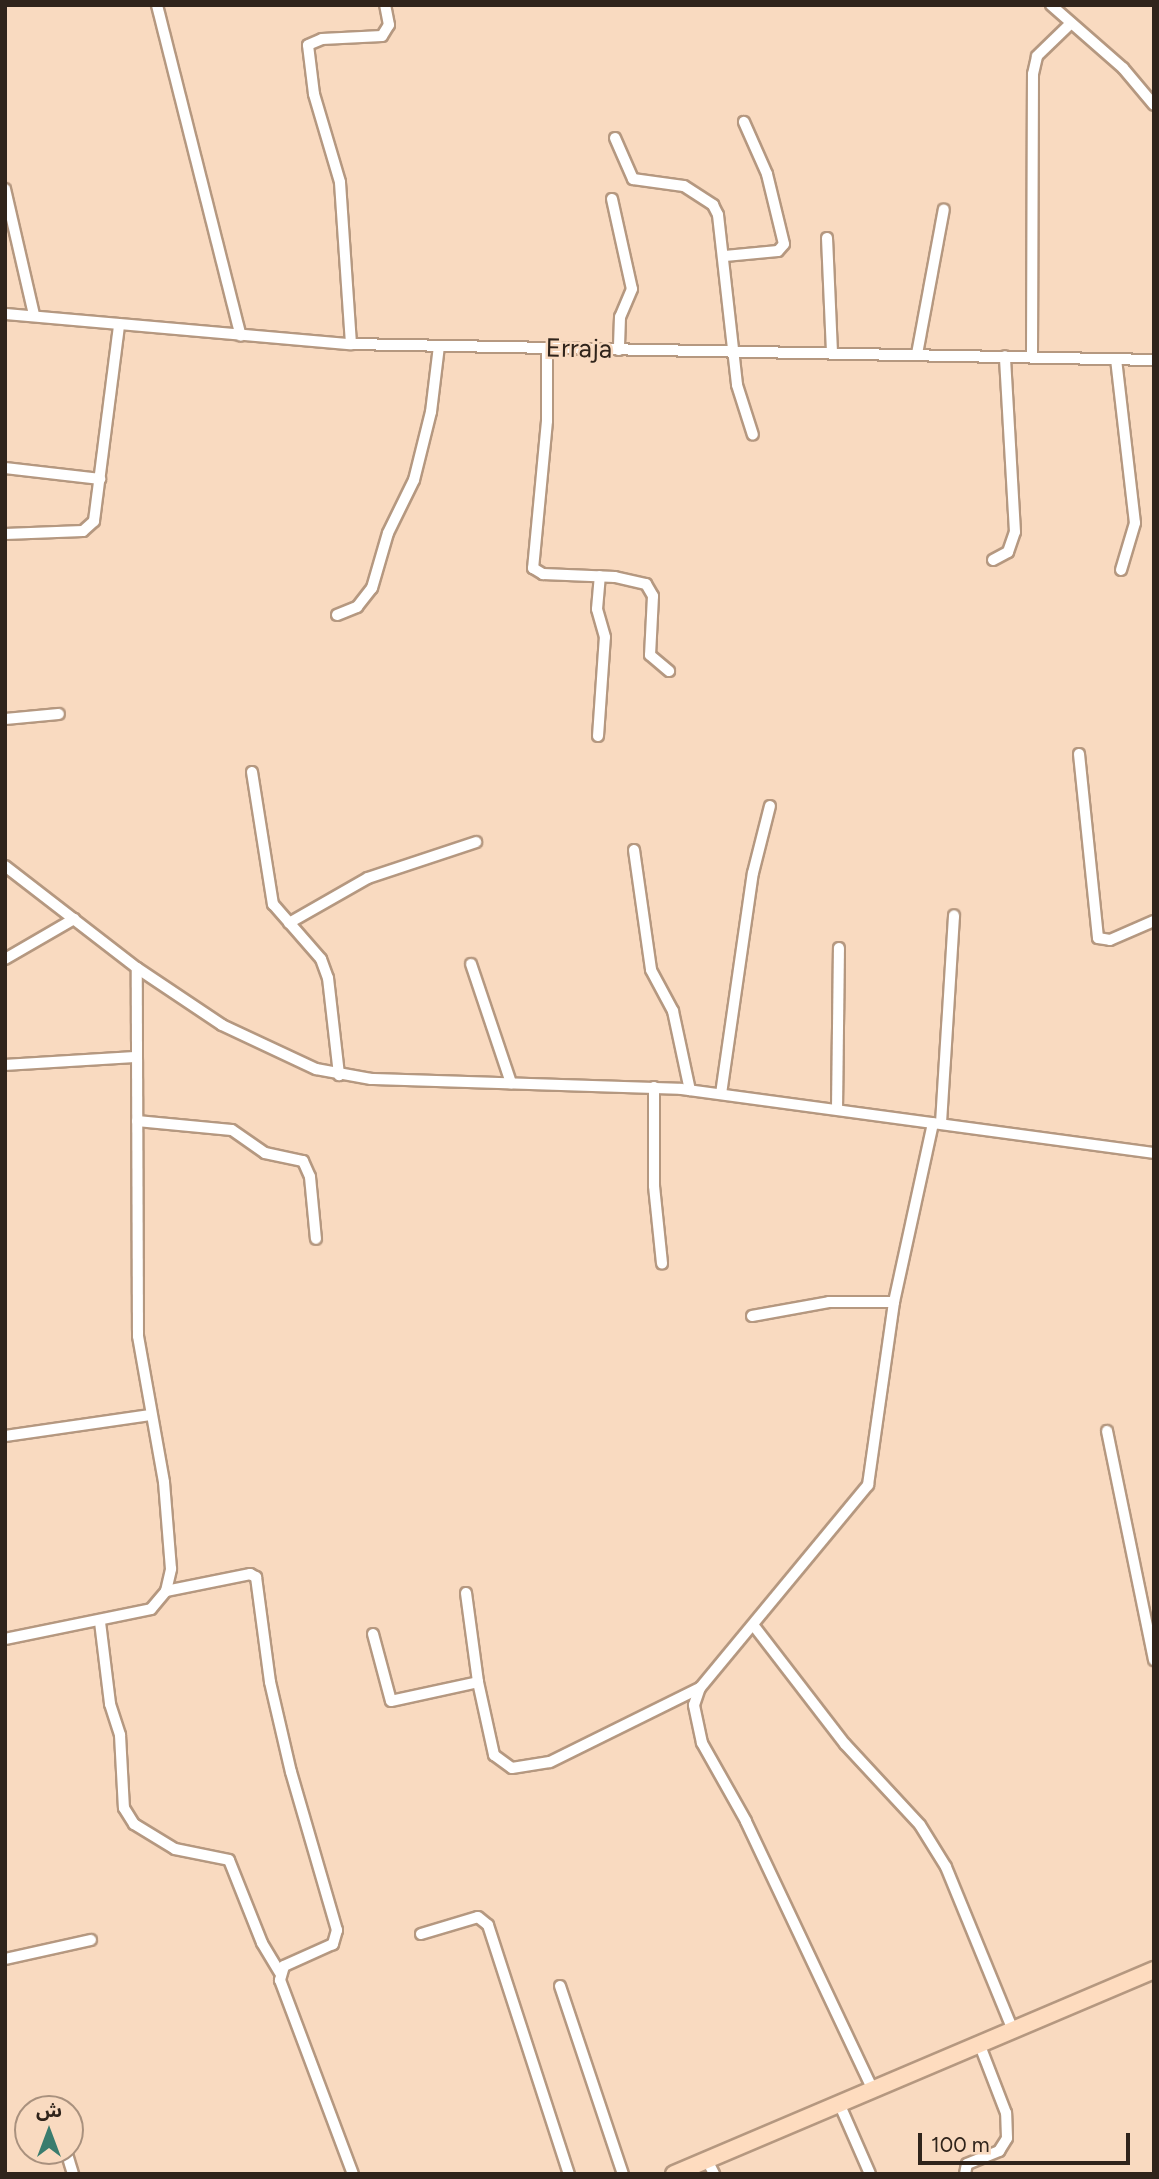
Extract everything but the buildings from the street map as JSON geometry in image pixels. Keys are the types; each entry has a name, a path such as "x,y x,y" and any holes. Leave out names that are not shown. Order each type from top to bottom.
{"main road":[{"path":"674,2174 710,2167 872,2088 1154,1970"}],"street":[{"path":"157,5 241,336"},
{"path":"351,344 340,182 314,94 308,45 322,38 383,36 388,25 386,5"},
{"path":"1051,5 1123,68 1154,105"},
{"path":"1032,356 1032,75 1037,56 1071,23"},
{"path":"724,256 778,251 784,244 769,183 744,122"},
{"path":"615,138 633,179 675,183 713,205 724,256 737,384 753,435"},
{"path":"5,189 34,315"},
{"path":"612,199 632,289 620,317 619,350"},
{"path":"917,354 944,209"},
{"path":"827,238 832,353"},
{"name":"Erraja","path":"5,314 351,344 1154,360"},
{"path":"5,534 83,531 94,521 119,324"},
{"path":"337,615 357,607 372,588 388,533 414,481 431,412 439,346"},
{"path":"547,348 547,421 533,568 543,574 633,580 651,588 650,656 669,671"},
{"path":"993,560 1007,552 1015,532 1005,356"},
{"path":"1116,359 1135,523 1121,570"},
{"path":"5,468 100,479"},
{"path":"598,736 605,637 597,609 600,576"},
{"path":"5,719 58,714"},
{"path":"1079,754 1098,938 1110,940 1154,921"},
{"path":"252,772 270,896 289,923 321,959 328,978 339,1075"},
{"path":"721,1094 752,883 771,806"},
{"path":"289,923 368,878 476,842"},
{"path":"634,850 651,970 673,1011 690,1090"},
{"path":"5,866 137,968 260,1046 339,1075 690,1090 1154,1153"},
{"path":"466,1593 478,1682 494,1755 512,1768 550,1762 699,1688 754,1626 868,1485 894,1302 937,1123 954,915"},
{"path":"5,959 74,919"},
{"path":"837,1110 839,948"},
{"path":"471,964 511,1083"},
{"path":"5,1639 100,1622 151,1609 166,1591 171,1569 164,1482 138,1336 134,1057 137,968"},
{"path":"5,1065 134,1057"},
{"path":"654,1087 654,1186 663,1264"},
{"path":"137,1121 232,1130 265,1153 303,1161 310,1177 316,1239"},
{"path":"752,1316 829,1302 894,1302"},
{"path":"5,1436 150,1415"},
{"path":"1107,1431 1154,1660"},
{"path":"166,1591 250,1574 256,1577 282,1735 337,1930 333,1944 284,1966 280,1973"},
{"path":"100,1622 110,1704 120,1735 124,1808 134,1824 175,1849 229,1860 262,1943 280,1973 282,1989 353,2174"},
{"path":"754,1626 845,1744 920,1825 946,1867 1012,2028"},
{"path":"373,1634 391,1701 478,1682"},
{"path":"699,1688 694,1705 702,1743 746,1821 872,2088"},
{"path":"422,1934 478,1917 488,1925 569,2174"},
{"path":"5,1959 91,1940"},
{"path":"560,1986 623,2174"},
{"path":"965,2174 967,2164 999,2151 1007,2138 1006,2113 979,2043"},
{"path":"839,2103 870,2174"}]}
